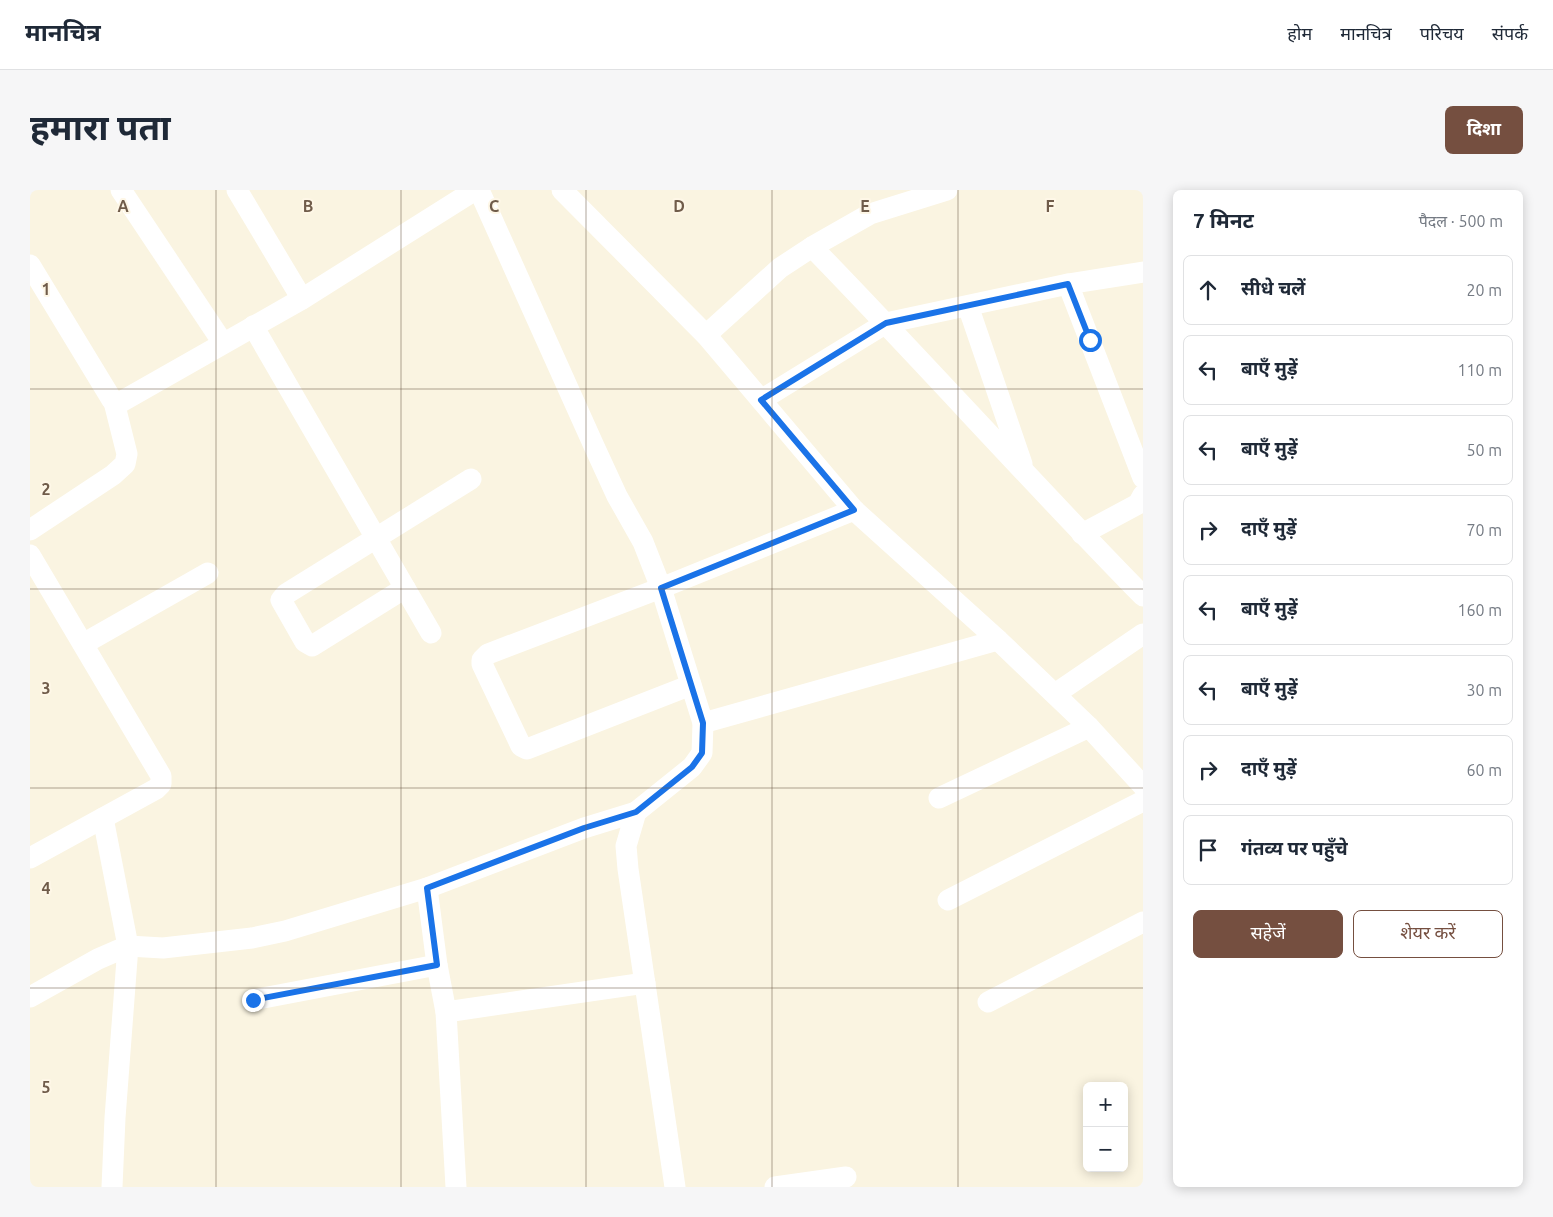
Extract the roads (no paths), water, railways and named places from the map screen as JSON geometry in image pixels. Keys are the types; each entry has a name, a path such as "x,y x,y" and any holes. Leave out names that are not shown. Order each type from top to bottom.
{"street":[{"path":"121,190 223,343"},
{"path":"236,190 302,299"},
{"path":"114,402 123,401 302,299 475,190"},
{"path":"30,997 98,959 128,946 163,948 252,938 285,931 427,888 584,828 636,812 692,767 702,753 703,723 661,588 643,542 617,496 479,190"},
{"path":"562,190 706,335 854,510 1055,694 1089,727 1143,786"},
{"path":"706,335 780,268 812,247 870,214 947,190"},
{"path":"812,247 886,323 1082,534 1143,596"},
{"path":"30,266 114,402 127,454 125,464 113,474 30,530"},
{"path":"761,400 886,323 1068,284 1143,272"},
{"path":"1068,284 1143,478"},
{"path":"968,306 1024,471"},
{"path":"253,326 431,633"},
{"path":"405,588 312,646 305,642 281,600 286,594 471,479"},
{"path":"1082,534 1138,504 1143,494"},
{"path":"691,685 527,749 521,746 482,664 483,657 488,654 661,588 854,510"},
{"path":"30,555 161,776 161,784 156,789 30,858"},
{"path":"83,644 208,573"},
{"path":"1055,694 1143,634"},
{"path":"703,723 998,640"},
{"path":"939,798 1089,727"},
{"path":"948,900 1143,801"},
{"path":"636,812 626,846 676,1187"},
{"path":"103,818 128,946 115,1118 112,1187"},
{"path":"427,888 437,965 446,1012 456,1187"},
{"path":"988,1002 1143,922"},
{"path":"253,1000 437,965"},
{"path":"446,1012 645,983"},
{"path":"776,1187 846,1177"}]}
